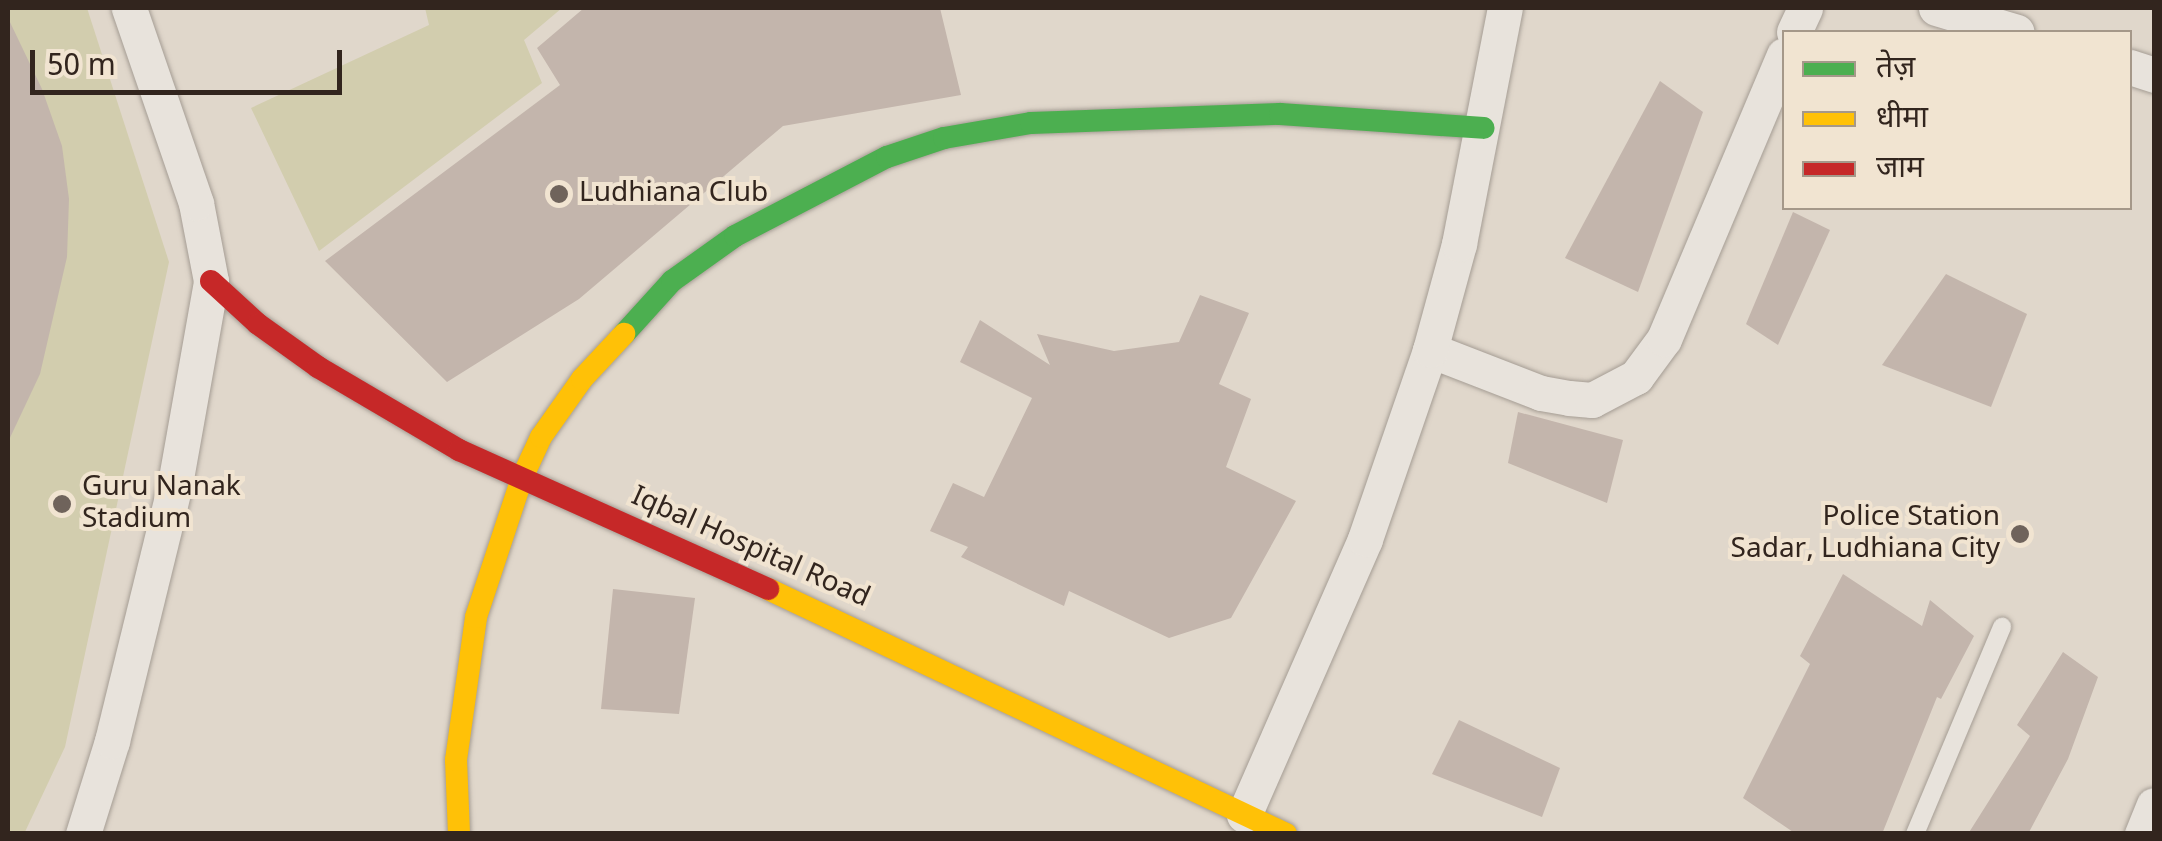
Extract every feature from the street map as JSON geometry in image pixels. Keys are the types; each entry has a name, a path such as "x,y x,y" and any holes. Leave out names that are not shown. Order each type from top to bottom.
{"street":[{"path":"83,834 112,740 176,484 211,281 196,203 129,8"},
{"path":"1244,815 1364,539 1430,350 1484,128 1505,8"},
{"path":"1936,8 2010,30"},
{"path":"1430,350 1541,394 1568,398 1592,400 1636,377 1664,339 1782,60"},
{"path":"458,834 456,760 476,617 522,478 542,436 582,379 672,281 736,236 887,157 944,138 1031,123 1280,114 1484,128"},
{"name":"Iqbal Hospital Road","path":"211,281 258,324 366,398 459,450 882,640 1286,834"},
{"path":"2142,834 2154,805"}],"lane":[{"path":"1915,834 2002,627"}],"shaded area":[{"name":"Guru Nanak Stadium","path":"8,8 87,8 169,262 65,747 24,834 8,833"},
{"path":"425,8 562,8 524,40 542,83 319,251 251,108 429,25"}],"building":[{"name":"Ludhiana Club","path":"584,8 940,8 961,95 783,126 579,299 447,382 325,261 560,85 537,48"},
{"path":"8,18 42,89 62,146 69,199 67,257 40,374 8,442"},
{"path":"1660,81 1703,112 1638,292 1565,258"},
{"path":"1793,212 1830,230 1778,345 1746,324"},
{"path":"1946,274 2027,314 1991,407 1882,365"},
{"path":"1200,295 1249,313 1219,384 1251,399 1226,467 1296,501 1231,618 1169,638 1069,591 1064,606 961,557 968,547 930,531 953,483 984,497 1032,398 960,362 980,320 1050,365 1037,334 1114,351 1179,342"},
{"path":"1518,412 1623,440 1607,503 1508,463"},
{"path":"1843,574 1922,626 1930,600 1974,636 1941,699 1937,697 1882,834 1796,834 1743,798 1810,664 1800,656"},
{"path":"613,589 695,598 679,714 601,709"},
{"path":"2063,652 2098,677 2068,759 2028,834 1968,834 2030,736 2017,725"},
{"path":"1459,720 1560,768 1542,817 1432,774"}],"traffic: fast":[{"path":"624,334 672,281 735,236 887,157 944,138 1031,123 1280,114 1484,128"}],"traffic: slow":[{"path":"459,834 456,760 476,617 522,478 541,437 582,379 624,334"},
{"path":"768,589 1286,834"}],"traffic: jam":[{"path":"211,281 258,324 318,367 459,450 768,589"}],"place":[{"name":"Ludhiana Club","path":"559,194"},
{"name":"Guru Nanak Stadium","path":"62,504"},
{"name":"Police Station Sadar, Ludhiana City","path":"2020,534"}]}
